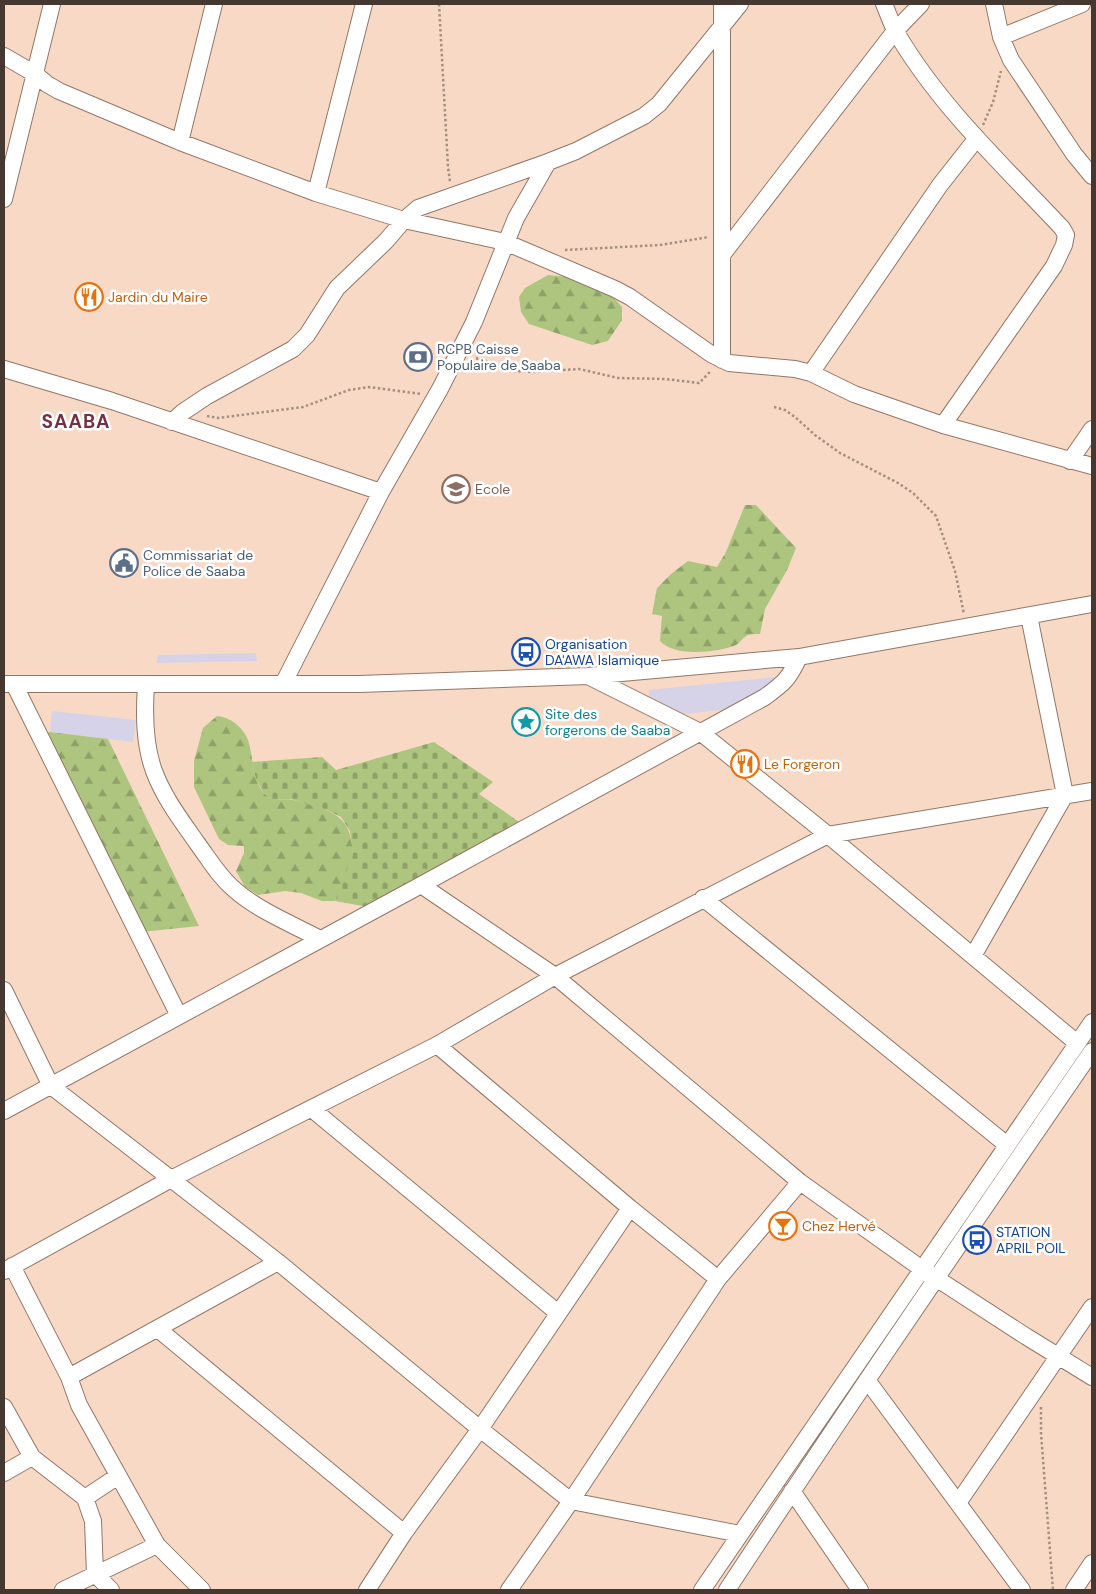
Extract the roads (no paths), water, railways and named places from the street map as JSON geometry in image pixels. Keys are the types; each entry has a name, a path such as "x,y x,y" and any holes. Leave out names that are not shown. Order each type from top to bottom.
{"street":[{"path":"4,200 52,4"},
{"path":"180,142 214,4"},
{"path":"316,193 364,4"},
{"path":"722,4 722,360"},
{"path":"178,417 207,396 286,354 299,344 337,288 418,208 576,151 644,116 659,104 740,4"},
{"path":"884,4 895,31 932,87 1062,228 1066,235 1054,266 943,426"},
{"path":"722,255 895,31 921,4"},
{"path":"994,4 1011,60 1062,137 1092,176"},
{"path":"1004,42 1082,4"},
{"path":"4,56 59,91 180,142 316,193 404,220 505,242 630,297 722,360 736,364 795,369 811,373 854,394 943,426 1092,466"},
{"path":"811,373 940,185 977,138"},
{"path":"283,684 381,492 440,389 474,322 505,242 520,210 548,162"},
{"path":"4,369 112,401 178,417 381,492"},
{"path":"1070,461 1092,429"},
{"path":"179,1016 9,684 359,684 588,676 799,657 1092,604"},
{"path":"973,956 1065,795 1029,616"},
{"path":"4,1111 765,697 785,682 793,671 799,657"},
{"path":"588,676 700,732 828,834 1077,1043"},
{"path":"146,685 144,711 146,736 154,771 173,809 219,874 234,890 258,906 320,939"},
{"path":"202,1590 157,1545 79,1405 69,1377 8,1269 171,1179 437,1044 555,976 828,834 1092,790"},
{"path":"421,885 555,976 800,1182 922,1269 1092,1377"},
{"path":"703,898 1007,1145"},
{"path":"4,990 51,1086 278,1262 480,1429 571,1501 740,1534"},
{"path":"702,1590 1092,1022"},
{"path":"437,1044 630,1208 718,1279"},
{"path":"727,1590 936,1278 1092,1051"},
{"path":"312,1109 558,1313"},
{"path":"509,1590 571,1501 718,1279 800,1182"},
{"path":"367,1590 404,1533 480,1429 630,1208"},
{"path":"69,1377 278,1262"},
{"path":"958,1503 1092,1307"},
{"path":"158,1329 404,1533"},
{"path":"867,1380 1022,1590"},
{"path":"4,1407 32,1457 85,1498 92,1521 95,1574 111,1590"},
{"path":"4,1473 32,1457"},
{"path":"85,1498 118,1476"},
{"path":"792,1491 860,1590"},
{"path":"63,1590 157,1545"},
{"path":"1074,1590 1092,1563"}],"place":[{"name":"Jardin du Maire","path":"89,297"},
{"name":"RCPB Caisse Populaire de Saaba","path":"418,357"},
{"name":"Ecole","path":"456,489"},
{"name":"Commissariat de Police de Saaba","path":"124,563"},
{"name":"Organisation DA'AWA Islamique","path":"526,652"},
{"name":"Site des forgerons de Saaba","path":"526,722"},
{"name":"Le Forgeron","path":"745,764"},
{"name":"Chez Hervé","path":"783,1226"},
{"name":"STATION APRIL POIL","path":"977,1240"}],"district":[{"name":"SAABA","path":"76,421"}]}
